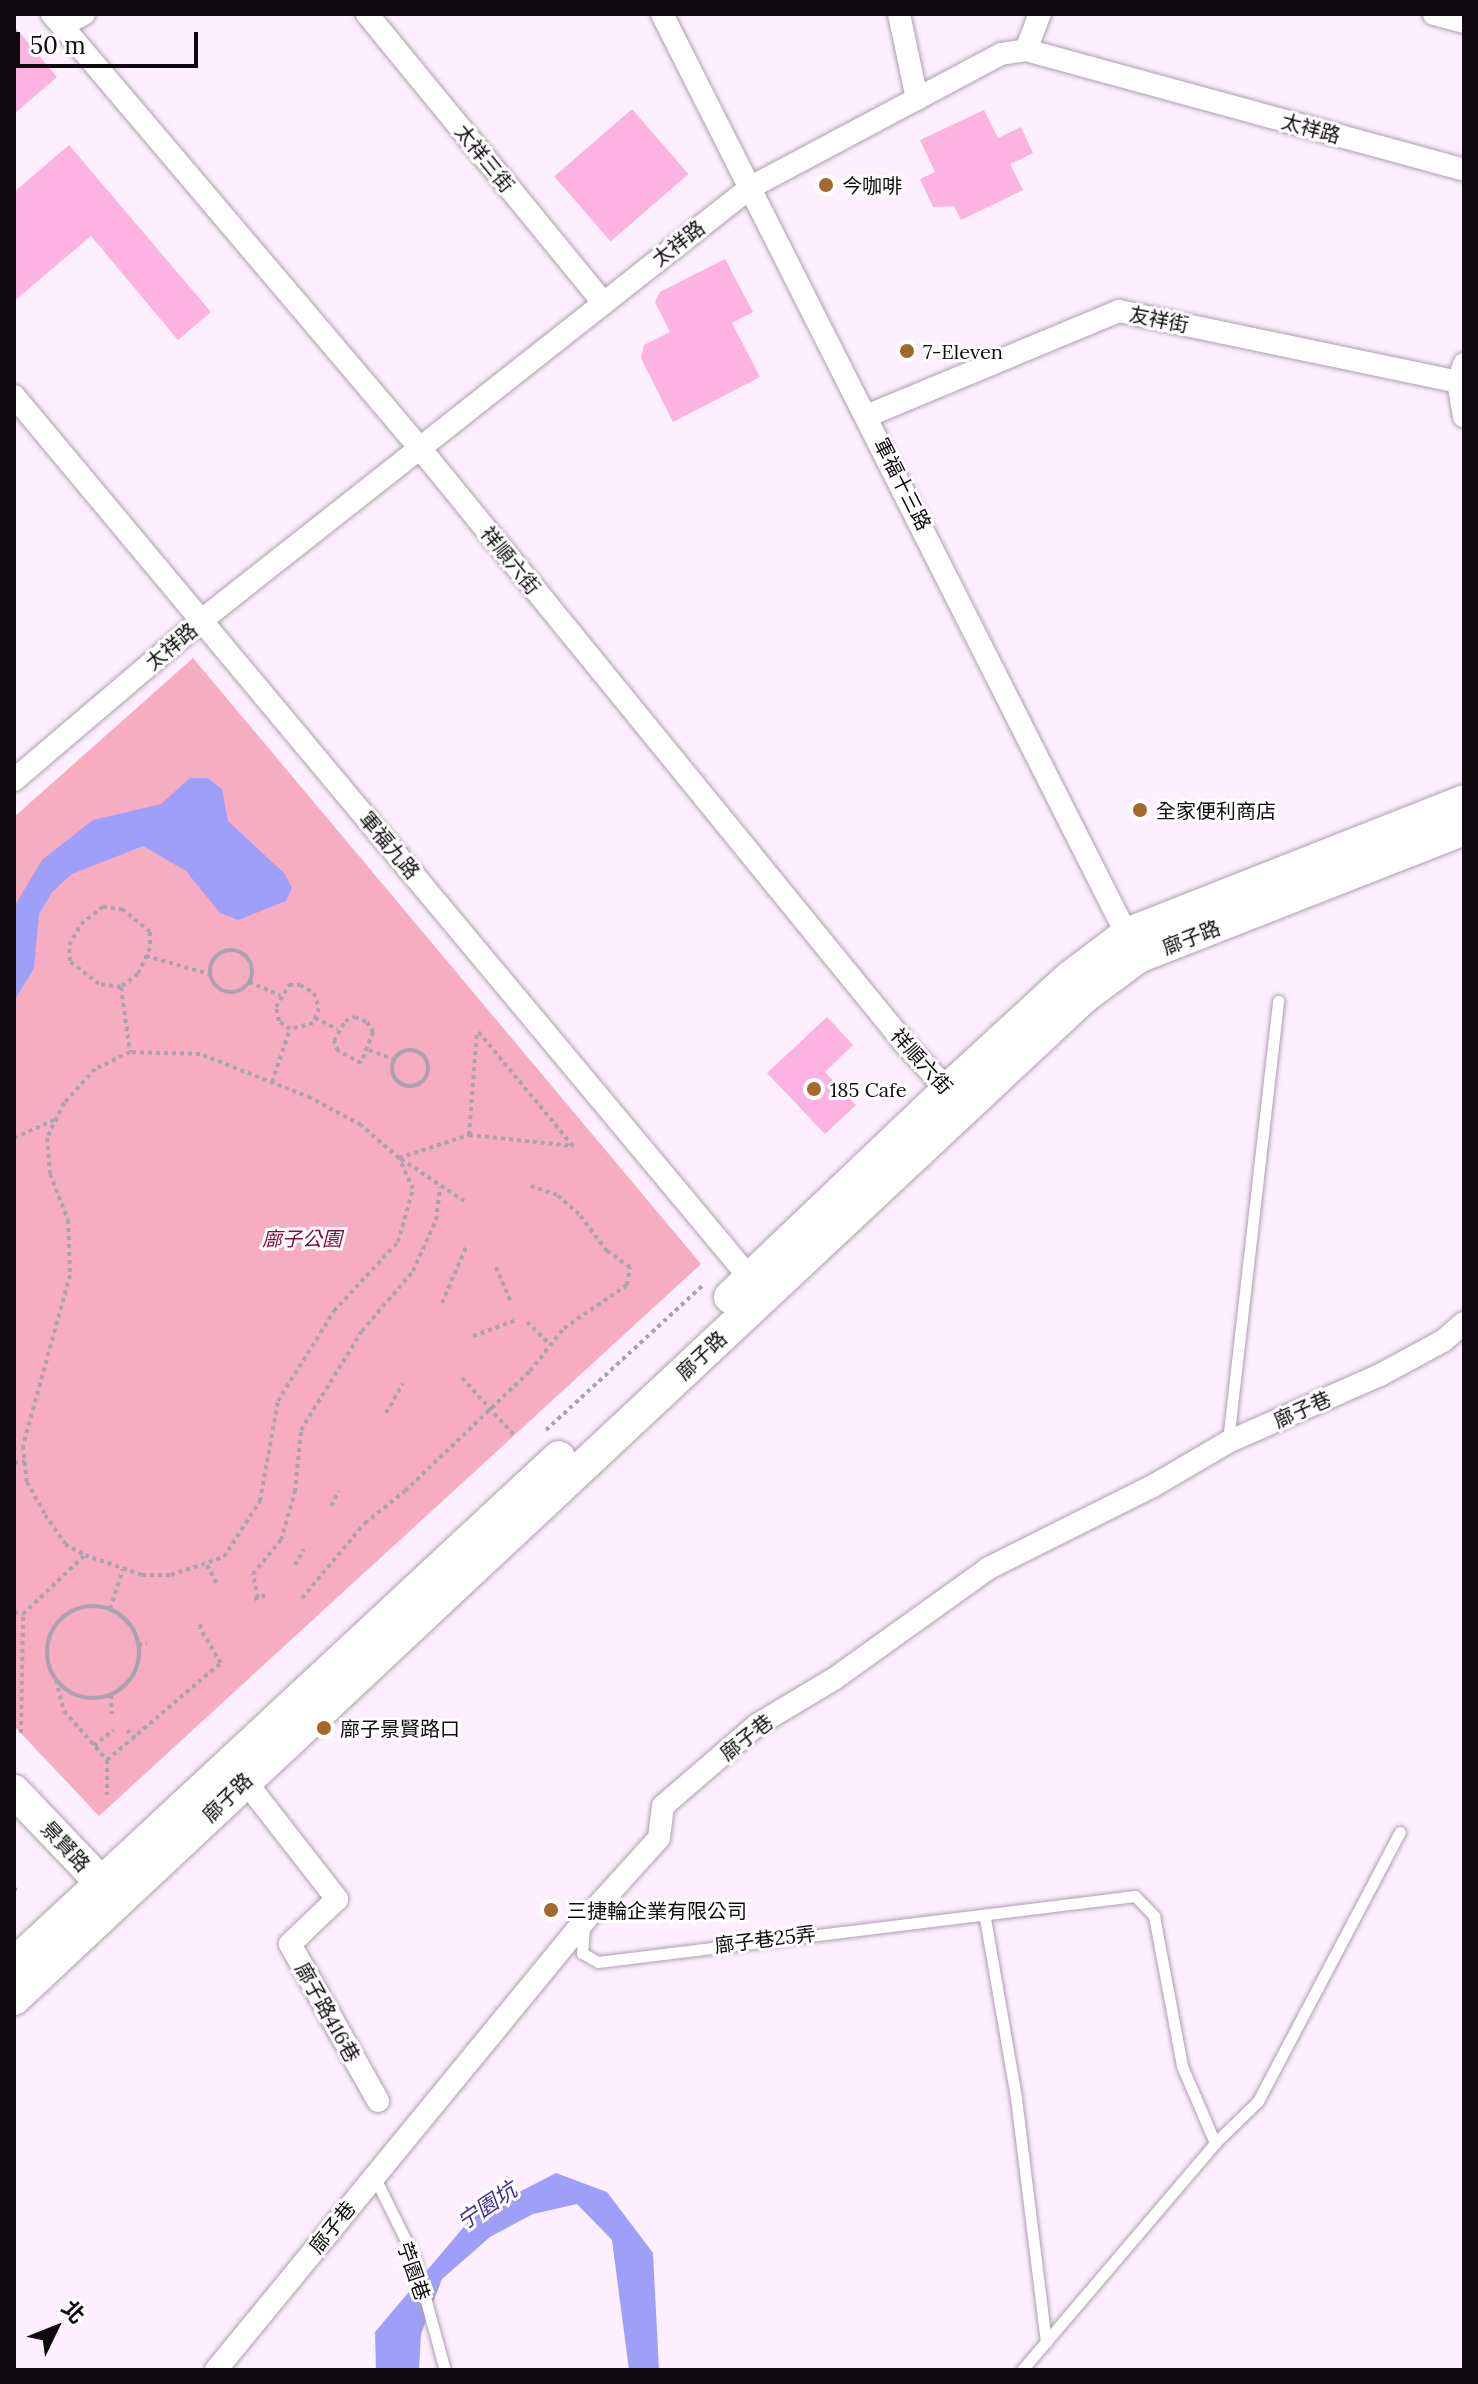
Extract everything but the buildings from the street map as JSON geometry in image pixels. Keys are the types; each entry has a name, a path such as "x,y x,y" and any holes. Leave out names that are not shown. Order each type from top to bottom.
{"main road":[{"name":"廍子路","path":"14,1999 110,1892 956,1100 1084,997 1133,946 1464,801"},
{"name":"廍子路","path":"1133,946 1464,829"},
{"name":"廍子路","path":"14,1964 110,1892 245,1781 758,1287"},
{"name":"景賢路","path":"14,1791 110,1892"}],"street":[{"path":"57,20 84,14"},
{"name":"太祥三街","path":"367,14 602,301"},
{"name":"軍福十三路","path":"662,14 869,415 1133,946"},
{"path":"899,14 917,99"},
{"path":"1026,50 1040,14"},
{"path":"1434,14 1464,22"},
{"name":"祥順六街","path":"57,20 419,447 956,1100"},
{"name":"太祥路","path":"14,780 202,620 602,301 751,187 1001,54 1026,50 1464,170"},
{"name":"友祥街","path":"869,415 1119,311 1462,376"},
{"path":"1462,376 1464,416"},
{"name":"軍福九路","path":"14,396 758,1287"},
{"name":"廍子巷","path":"216,2370 585,1920 659,1838 663,1806 757,1725 834,1679 989,1568 1153,1486 1228,1442 1380,1375 1443,1341 1464,1323"},
{"name":"廍子路416巷","path":"245,1781 337,1899 290,1944 378,2101"}],"lane":[{"path":"1228,1442 1278,1001"},
{"path":"1022,2370 1215,2143 1258,2101 1400,1832"},
{"name":"廍子巷25弄","path":"585,1920 582,1953 598,1962 796,1934 985,1918 1135,1896 1154,1916 1182,2066 1215,2143"},
{"path":"985,1918 1016,2098 1046,2342"},
{"name":"苧園巷","path":"373,2176 414,2257 445,2370"}],"path":[{"path":"103,907 122,909 150,932 146,956 138,974 121,987 99,984 70,961 69,945 81,924 103,907"},
{"path":"224,950 241,950 252,966 249,982 238,993 227,991 213,988 209,974 224,950"},
{"path":"146,956 209,974"},
{"path":"249,982 281,995"},
{"path":"289,985 314,993 319,1008 313,1023 290,1029 279,1021 281,995 289,985"},
{"path":"121,987 130,1052"},
{"path":"355,1017 367,1022 373,1032 369,1050 361,1063 347,1058 334,1041 338,1029 355,1017"},
{"path":"314,1018 338,1029"},
{"path":"272,1082 290,1029"},
{"path":"399,1158 469,1135 573,1146 477,1030 469,1135"},
{"path":"369,1050 392,1059 413,1049 430,1064 428,1075 417,1086 404,1085 389,1069 392,1059"},
{"path":"399,1158 413,1189 398,1242 334,1311 278,1401 260,1501 224,1557 171,1575 123,1569 65,1544 27,1482 23,1446 70,1275 68,1220 50,1174 47,1138 56,1120 95,1069 130,1052 200,1054 272,1082 361,1125 399,1158 464,1201"},
{"path":"14,1138 56,1120"},
{"path":"302,1598 365,1523 511,1390 564,1328 622,1290 630,1267 607,1251 557,1195 528,1185"},
{"path":"266,1595 256,1599 253,1574 281,1540 295,1492 301,1430 362,1331 413,1271 436,1220 440,1187"},
{"path":"442,1303 466,1247"},
{"path":"496,1267 510,1300"},
{"path":"473,1336 514,1321"},
{"path":"527,1322 550,1344"},
{"path":"462,1378 514,1435"},
{"path":"386,1413 403,1384"},
{"path":"14,1463 25,1461"},
{"path":"331,1506 339,1491"},
{"path":"295,1565 304,1549"},
{"path":"21,1733 23,1614 85,1555"},
{"path":"207,1565 218,1586"},
{"path":"110,1609 123,1569"},
{"path":"56,1680 84,1698 111,1695 132,1678 138,1645 131,1626 110,1609 84,1606 53,1627 46,1651 56,1680 58,1701 107,1760 107,1795"},
{"path":"14,1612 23,1614"},
{"path":"107,1760 221,1663 199,1627 204,1623"},
{"path":"138,1645 147,1643"},
{"path":"111,1695 112,1714"},
{"path":"94,1746 113,1730"},
{"path":"127,1730 135,1738"}],"green space":[{"name":"廍子公園","path":"193,658 701,1264 99,1816 14,1726 14,817"}],"water":[{"path":"190,778 207,778 222,789 228,821 285,874 292,888 286,901 238,920 220,913 186,871 143,846 72,874 52,892 39,914 34,968 14,1001 14,907 42,860 93,820 161,804"},
{"path":"556,2173 607,2192 653,2253 659,2370 629,2370 612,2240 577,2204 533,2214 490,2237 442,2279 421,2334 419,2370 376,2370 375,2332 473,2216"}],"place":[{"name":"今咖啡","path":"826,185"},
{"name":"7-Eleven","path":"907,351"},
{"name":"全家便利商店","path":"1140,810"},
{"name":"185 Cafe","path":"814,1089"},
{"name":"廍子景賢路口","path":"324,1728"},
{"name":"三捷輪企業有限公司","path":"551,1910"}],"water label":[{"name":"宁園坑","path":"487,2206"}]}
